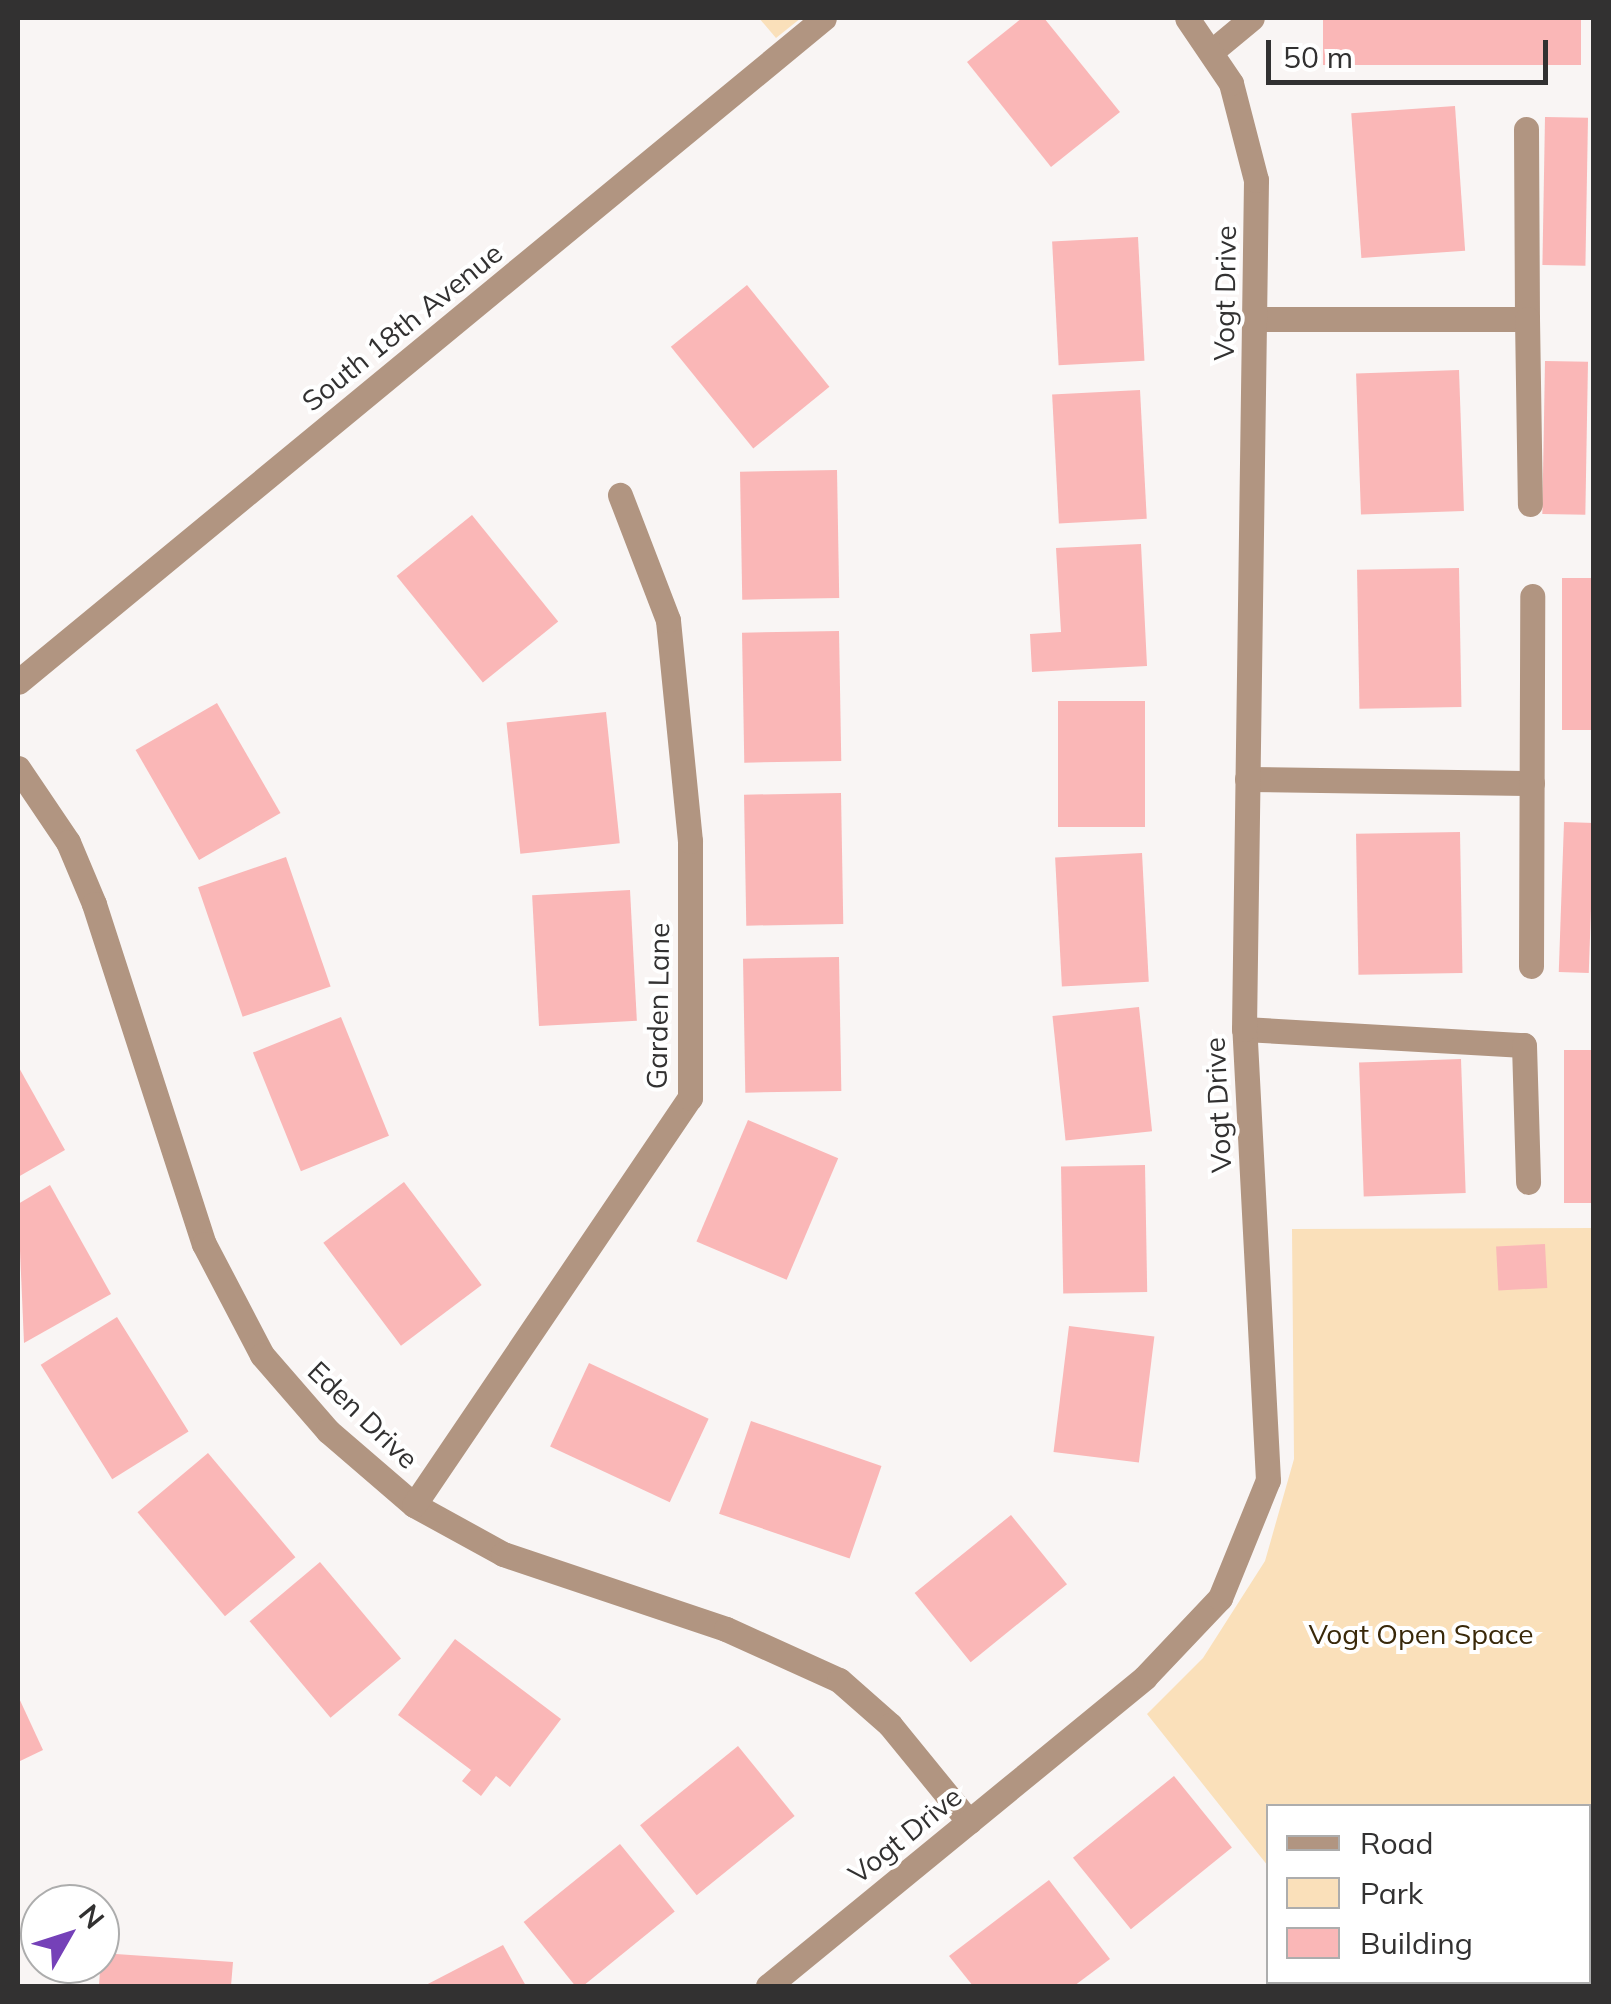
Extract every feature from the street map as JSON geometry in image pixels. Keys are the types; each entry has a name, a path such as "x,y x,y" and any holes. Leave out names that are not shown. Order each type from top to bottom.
{"street":[{"name":"South 18th Avenue","path":"18,682 824,18"},
{"name":"Vogt Drive","path":"768,1986 1145,1678 1220,1598 1268,1480 1244,1029 1256,180 1231,84 1187,18"},
{"path":"1211,52 1252,18"},
{"path":"1526,129 1530,504"},
{"path":"1254,319 1527,319"},
{"name":"Garden Lane","path":"414,1505 690,1098 690,841 668,620 620,495"},
{"path":"1531,966 1532,596"},
{"name":"Eden Drive","path":"18,768 61,830 94,904 204,1244 262,1355 328,1431 414,1505 503,1554 726,1629 838,1680 969,1822"},
{"path":"1247,779 1532,783"},
{"path":"1244,1029 1524,1045 1528,1182"}],"green space":[{"path":"759,18 801,18 776,38"},
{"name":"Vogt Open Space","path":"1593,1228 1593,1986 1366,1986 1591,1984 1591,1804 1266,1804 1266,1863 1147,1714 1203,1658 1265,1561 1294,1459 1292,1229"}],"building":[{"path":"1022,18 1044,18 1120,112 1051,167 967,62"},
{"path":"1323,18 1581,18 1581,65 1323,65"},
{"path":"1455,106 1465,251 1361,258 1351,113"},
{"path":"1545,117 1588,118 1585,266 1542,265"},
{"path":"1138,237 1144,361 1059,365 1052,242"},
{"path":"747,285 829,387 753,448 671,347"},
{"path":"1545,361 1588,362 1585,515 1542,514"},
{"path":"1459,370 1464,511 1361,515 1356,374"},
{"path":"1140,390 1147,519 1059,523 1052,395"},
{"path":"837,470 839,598 742,600 740,472"},
{"path":"472,515 558,621 483,683 397,576"},
{"path":"1141,544 1147,666 1032,672 1030,634 1061,632 1056,548"},
{"path":"1459,568 1461,707 1359,709 1357,570"},
{"path":"1562,578 1594,578 1594,730 1562,730"},
{"path":"839,631 841,761 744,763 742,633"},
{"path":"1058,701 1145,701 1145,827 1058,827"},
{"path":"217,703 280,813 199,860 136,750"},
{"path":"606,712 620,843 520,854 507,722"},
{"path":"841,793 843,924 746,926 744,795"},
{"path":"1564,822 1594,823 1589,973 1559,972"},
{"path":"1460,832 1462,973 1358,975 1356,834"},
{"path":"1142,853 1149,982 1062,986 1055,858"},
{"path":"286,857 331,987 243,1017 198,887"},
{"path":"630,890 637,1021 539,1026 532,895"},
{"path":"839,957 841,1091 745,1093 743,959"},
{"path":"1139,1007 1152,1131 1066,1140 1052,1016"},
{"path":"341,1017 389,1136 301,1171 253,1053"},
{"path":"1564,1050 1594,1050 1594,1203 1564,1203"},
{"path":"1461,1059 1466,1193 1364,1196 1359,1063"},
{"path":"18,1066 65,1150 18,1177"},
{"path":"748,1120 838,1158 787,1280 696,1242"},
{"path":"1145,1165 1147,1292 1063,1293 1061,1166"},
{"path":"404,1182 482,1285 401,1346 323,1243"},
{"path":"50,1185 111,1294 24,1343 18,1204"},
{"path":"1545,1244 1547,1288 1498,1291 1496,1247"},
{"path":"117,1317 189,1431 112,1479 41,1365"},
{"path":"1069,1326 1154,1336 1139,1463 1054,1452"},
{"path":"589,1363 709,1419 670,1502 550,1446"},
{"path":"751,1421 881,1466 850,1559 719,1514"},
{"path":"208,1453 295,1557 225,1616 138,1512"},
{"path":"1011,1515 1067,1584 971,1662 915,1593"},
{"path":"320,1562 401,1659 331,1718 250,1621"},
{"path":"455,1639 561,1719 510,1787 496,1776 481,1796 462,1781 471,1770 398,1715"},
{"path":"18,1696 43,1750 18,1762"},
{"path":"738,1746 795,1816 697,1895 640,1825"},
{"path":"1174,1776 1232,1847 1131,1929 1073,1858"},
{"path":"620,1844 675,1912 583,1986 575,1986 524,1922"},
{"path":"1049,1880 1110,1959 1074,1986 973,1986 949,1956"},
{"path":"503,1945 526,1986 424,1986"},
{"path":"120,1954 233,1962 231,1986 99,1986 120,1984"}]}
